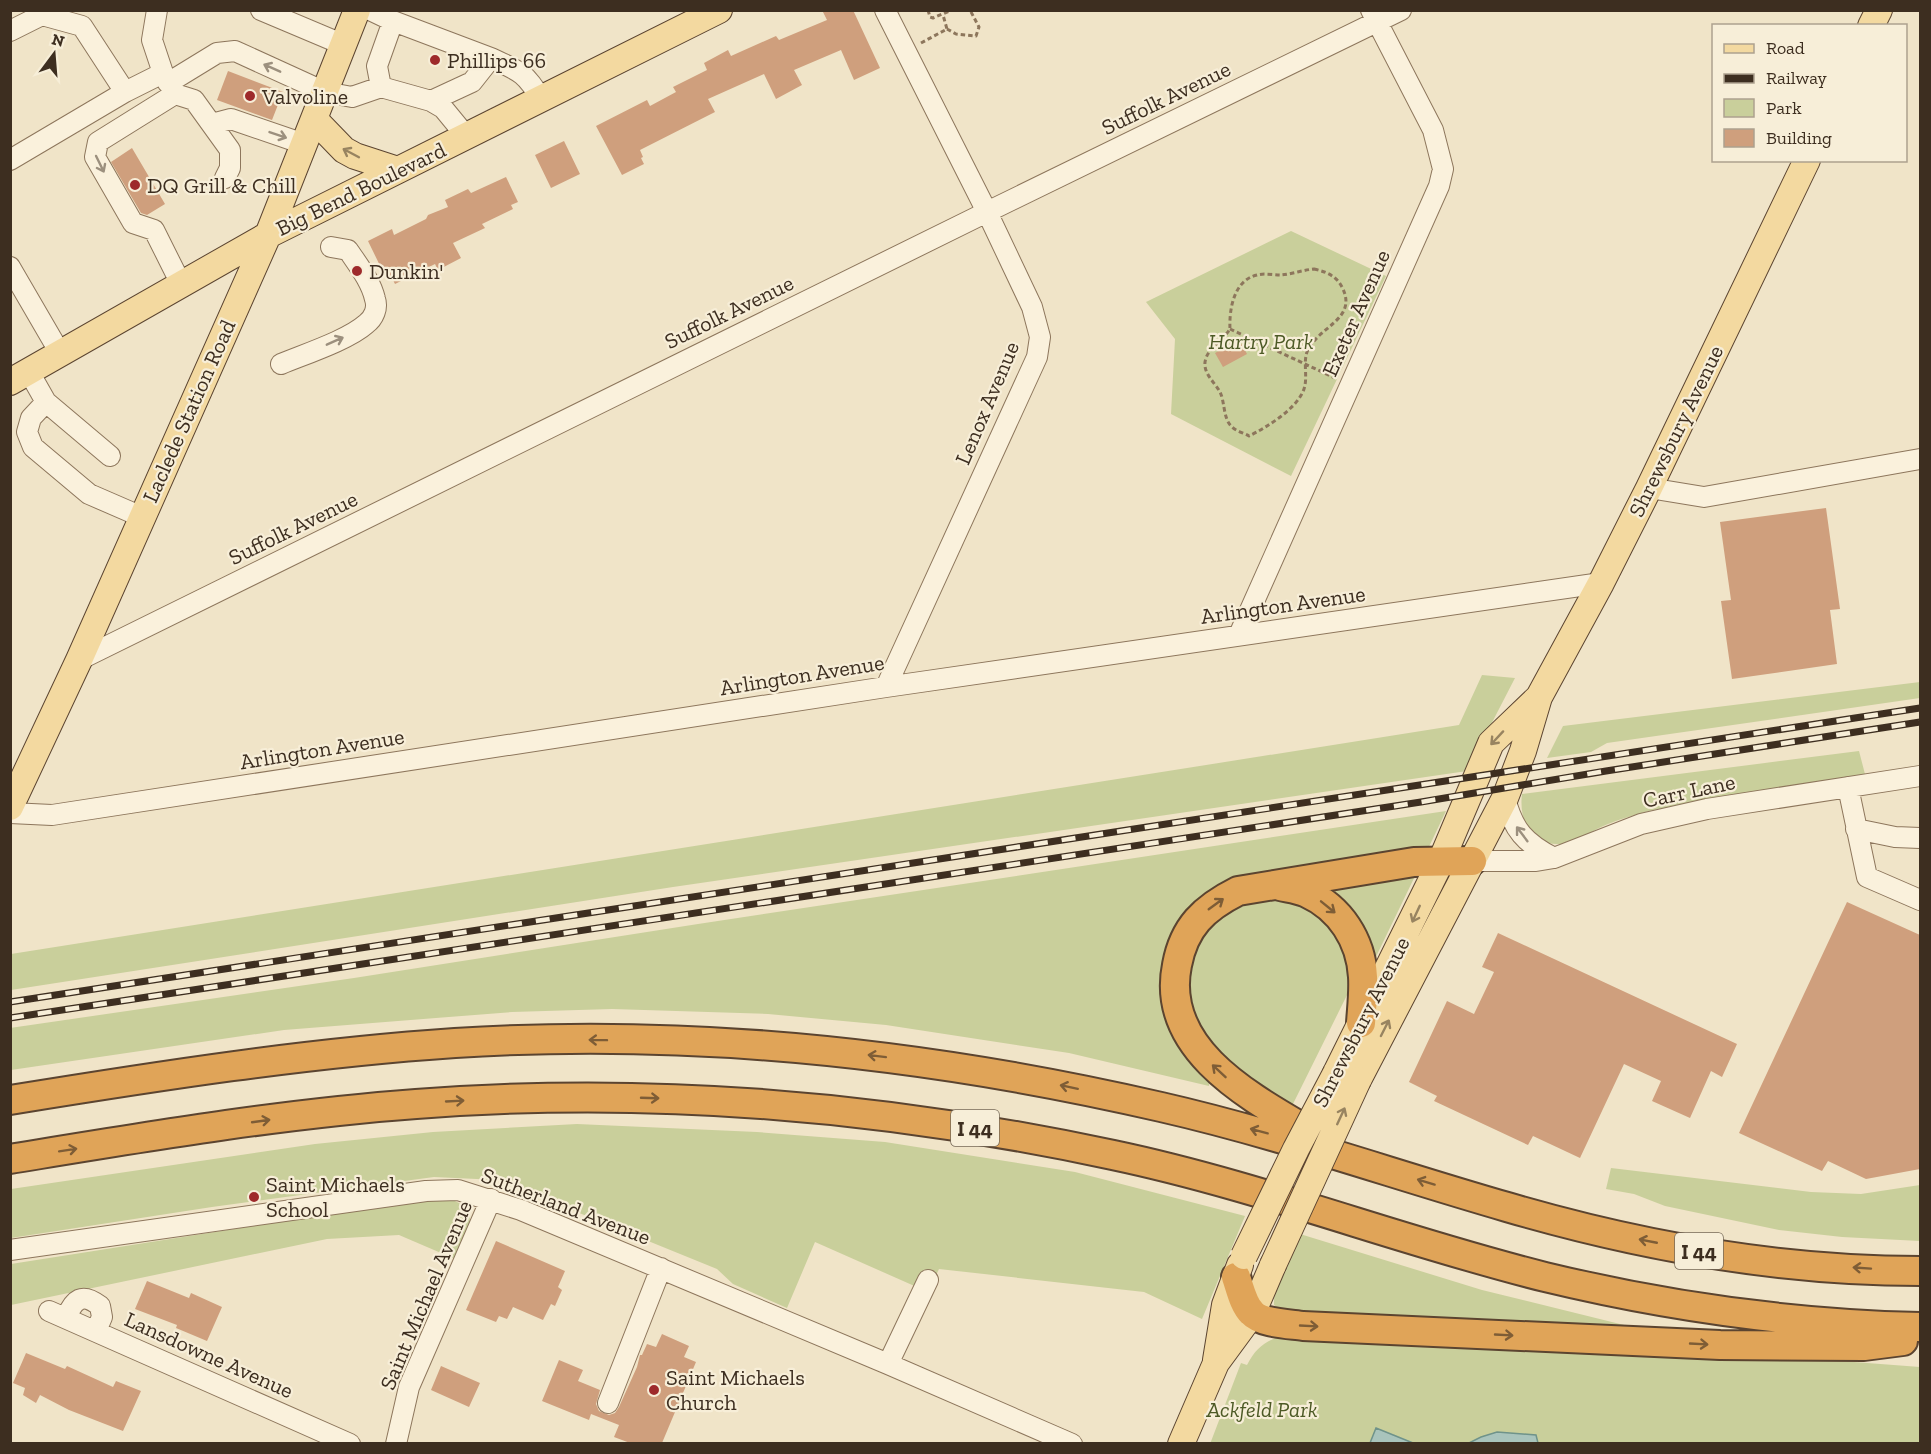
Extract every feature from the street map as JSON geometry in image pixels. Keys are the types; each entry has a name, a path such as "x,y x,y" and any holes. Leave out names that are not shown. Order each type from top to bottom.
{"highway":[{"path":"1356,1160 1243,1092 1216,1070 1192,1041 1179,1013 1174,980 1180,948 1194,923 1217,902 1238,891 1414,862 1472,861"},
{"path":"1275,884 1306,892 1329,906 1348,927 1359,952 1364,977 1361,1023"},
{"name":"I 44","path":"10,1100 257,1062 458,1043 536,1040 660,1040 760,1045 862,1054 962,1068 1161,1106 1258,1131 1511,1208 1603,1232 1701,1251 1805,1265 1920,1271"},
{"name":"I 44","path":"10,1159 315,1113 416,1104 516,1098 618,1097 717,1100 820,1108 922,1120 1119,1156 1221,1181 1444,1249 1642,1299 1746,1316 1848,1325 1920,1327"},
{"path":"1240,1267 1243,1298 1252,1314 1272,1322 1303,1326 1720,1345 1864,1346 1920,1339"}],"main road":[{"name":"Laclede Station Road","path":"10,807 79,660 268,235 357,10"},
{"name":"Big Bend Boulevard","path":"20,377 268,235 719,10"},
{"path":"1872,24 1879,10"},
{"path":"314,119 344,150 355,156 398,170"},
{"name":"Shrewsbury Avenue","path":"1216,1363 1225,1305 1240,1267 1347,1076 1472,861 1505,798 1523,751 1539,697 1649,488 1806,162"},
{"name":"Shrewsbury Avenue","path":"1180,1443 1216,1363 1252,1314 1347,1076 1361,1023 1441,861 1491,743 1539,697"}],"street":[{"path":"157,10 152,40 169,83 194,100 230,150 230,168 225,178"},
{"path":"261,10 344,45"},
{"path":"370,10 514,69 529,79 541,99"},
{"name":"Lenox Avenue","path":"885,10 987,212 1032,307 1040,337 1037,357 886,687"},
{"name":"Suffolk Avenue","path":"79,660 987,212 1374,17 1401,10"},
{"path":"10,31 42,15 82,26 125,92"},
{"name":"Exeter Avenue","path":"1239,635 1439,186 1443,169 1433,130 1374,17"},
{"path":"381,87 377,66 393,21"},
{"path":"181,284 154,230 133,223 95,157 98,142 145,112 169,83 217,53 235,51 325,92 352,97 381,87 431,100 443,108 466,136"},
{"path":"431,100 472,82 490,58"},
{"path":"10,160 125,92 169,83"},
{"path":"212,124 231,119 304,144"},
{"path":"281,364 348,335 366,325 375,312 376,300 369,281 348,250 331,247"},
{"path":"10,267 60,353"},
{"path":"20,377 110,456"},
{"path":"46,402 31,418 27,432 33,447 89,494 142,517"},
{"path":"1649,488 1704,497 1920,459"},
{"name":"Arlington Avenue","path":"10,813 52,814 886,687 1601,583"},
{"name":"Carr Lane","path":"1472,861 1536,861 1554,858 1641,824 1707,809 1920,776"},
{"path":"1848,787 1867,877 1920,900"},
{"path":"1505,798 1509,816 1522,837 1534,848 1554,858"},
{"path":"1856,829 1895,837 1920,838"},
{"name":"Sutherland Avenue","path":"10,1250 426,1191 458,1190 491,1199 661,1269 1072,1443"},
{"name":"Saint Michael Avenue","path":"396,1443 409,1387 491,1199"},
{"path":"608,1403 661,1269"},
{"path":"888,1364 928,1280"},
{"name":"Lansdowne Avenue","path":"96,1331 102,1317 100,1306 91,1300 81,1299 58,1315 350,1443"}],"path":[{"path":"928,10 930,17 937,18 952,10"},
{"path":"946,29 956,34 976,36 979,27 970,10"},
{"path":"943,15 946,29"},
{"path":"906,51 946,29"},
{"path":"1314,269 1332,275 1340,282 1345,294 1344,313 1315,340 1307,352 1306,364 1304,389 1289,410 1270,426 1249,436 1231,427 1226,417 1225,404 1204,366 1206,357 1230,329 1232,303 1244,282 1258,274 1284,275 1314,269"},
{"path":"1230,329 1350,385"}],"green space":[{"name":"Hartry Park","path":"1291,231 1386,276 1291,476 1171,414 1175,339 1146,302"},
{"path":"1482,675 1515,678 1467,771 673,887 11,990 11,954 1459,725"},
{"path":"1920,682 1920,698 1607,743 1591,752 1547,758 1563,726"},
{"path":"1859,751 1866,778 1653,810 1614,822 1563,844 1546,843 1538,839 1527,827 1522,811 1522,794"},
{"path":"1446,811 1426,853 1243,880 1168,951 1209,1077 1209,1086 1069,1053 886,1025 768,1014 612,1009 512,1012 284,1030 11,1070 10,1028 354,978"},
{"path":"1417,872 1371,967 1314,887"},
{"path":"1292,897 1315,907 1350,949 1350,989 1292,1106 1253,1089 1207,1043 1186,996 1188,965 1198,939 1215,918 1236,904"},
{"path":"577,1124 757,1132 885,1142 1075,1172 1245,1216 1202,1319 1144,1292 939,1269 928,1292 815,1242 787,1308 733,1284 717,1269 498,1180 434,1177 212,1207 11,1238 11,1189 315,1144 433,1132"},
{"path":"1611,1168 1811,1192 1861,1194 1920,1185 1920,1241 1842,1237 1779,1230 1665,1206 1634,1194 1606,1189"},
{"path":"424,1199 457,1202 465,1207 469,1214 469,1229 455,1259 399,1235 327,1239 11,1305 11,1264"},
{"path":"1300,1234 1482,1290 1624,1325 1623,1332 1282,1313 1274,1305 1276,1287"},
{"name":"Ackfeld Park","path":"1285,1334 1737,1353 1920,1367 1920,1443 1210,1444 1241,1363 1247,1365 1262,1345"}],"water":[{"path":"1376,1428 1413,1443 1370,1443"},
{"path":"1497,1432 1536,1435 1538,1443 1469,1443"}],"building":[{"path":"822,10 853,10 880,68 854,80 841,50 794,70 802,85 776,99 764,74 708,99 715,112 640,150 644,164 622,175 596,126 647,100 650,106 676,92 673,87 707,70 704,63 728,50 731,56 776,36 779,40 827,20"},
{"name":"Valvoline","path":"228,71 283,92 272,120 217,100"},
{"path":"564,141 580,174 551,188 535,155"},
{"name":"DQ Grill & Chill","path":"132,148 165,204 147,215 141,213 111,162"},
{"path":"506,177 518,202 511,205 513,209 482,224 485,228 453,243 461,258 438,270 435,264 395,284 392,278 387,280 368,241 392,229 394,235 426,219 428,215 448,207 445,200 468,189 471,193"},
{"path":"1239,340 1247,354 1223,367 1215,353"},
{"path":"1826,508 1840,609 1830,610 1837,664 1732,679 1721,601 1731,600 1720,522"},
{"path":"1847,902 1920,935 1920,1169 1866,1179 1828,1161 1822,1171 1739,1133"},
{"path":"1498,933 1737,1044 1722,1077 1711,1071 1690,1118 1652,1101 1661,1081 1624,1064 1580,1158 1533,1136 1528,1145 1434,1101 1437,1096 1409,1082 1447,1001 1474,1014 1494,972 1482,967"},
{"path":"496,1241 565,1271 558,1287 562,1290 555,1306 551,1304 543,1320 513,1307 507,1319 499,1316 496,1322 466,1310"},
{"path":"147,1281 189,1298 191,1293 222,1307 207,1341 176,1328 177,1325 135,1309"},
{"name":"Saint Michaels Church","path":"662,1334 689,1346 684,1357 696,1362 662,1443 630,1443 614,1437 619,1425 591,1414 589,1420 542,1401 559,1360 583,1370 578,1381 600,1390 596,1404 599,1411 609,1415 615,1413 637,1367 640,1355 647,1344 656,1347"},
{"path":"26,1353 65,1369 67,1366 113,1387 116,1381 141,1391 123,1431 69,1410 40,1395 36,1403 23,1395 25,1388 13,1383"},
{"path":"441,1366 480,1383 469,1407 431,1390"}],"railway":[{"path":"10,1002 1920,708"},
{"path":"10,1018 1421,802 1920,722"}],"place":[{"name":"Phillips 66","path":"435,60"},
{"name":"Valvoline","path":"250,96"},
{"name":"DQ Grill & Chill","path":"135,185"},
{"name":"Dunkin'","path":"357,271"},
{"name":"Saint Michaels School","path":"254,1197"},
{"name":"Saint Michaels Church","path":"654,1390"}]}
